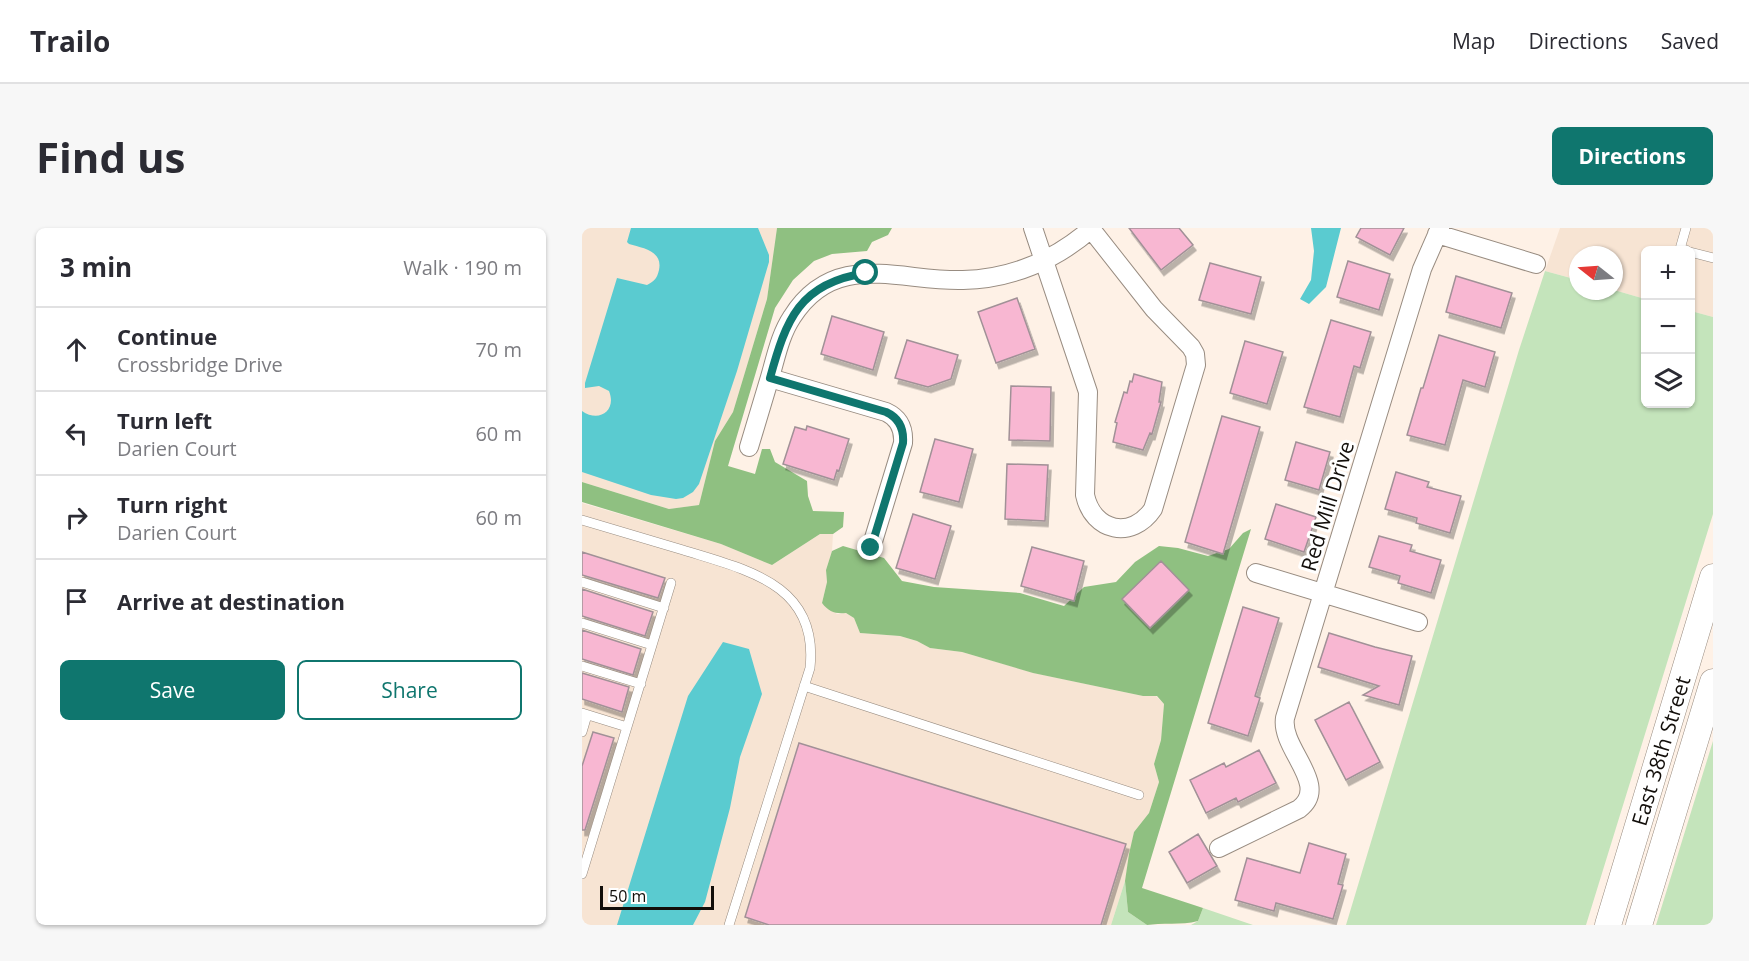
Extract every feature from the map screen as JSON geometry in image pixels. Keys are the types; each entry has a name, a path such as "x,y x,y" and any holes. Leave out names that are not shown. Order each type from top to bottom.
{"main road":[{"name":"East 38th Street","path":"1608,925 1713,577"},
{"name":"East 38th Street","path":"1639,925 1713,682"}],"street":[{"path":"749,447 782,337 791,318 809,297 826,285 852,275 873,272 948,280 1009,274 1045,261 1076,242 1091,229 1154,309 1191,347 1196,358 1196,365 1153,509 1148,516 1133,526 1120,528 1108,526 1098,520 1088,506 1085,495 1088,392 1045,261 1033,228"},
{"path":"1438,231 1536,264"},
{"name":"Red Mill Drive","path":"1219,848 1299,809 1305,804 1309,795 1310,784 1285,732 1284,724 1422,269 1438,231"},
{"path":"770,378 886,412 898,420 903,443 871,548"},
{"path":"1256,573 1418,622"}],"lane":[{"path":"1681,246 1686,228"},
{"path":"1695,253 1713,258"},
{"path":"582,520 730,564 758,575 791,599 808,626 811,642 810,668 729,925"},
{"path":"582,582 664,608"},
{"path":"582,874 671,583"},
{"path":"582,623 652,645"},
{"path":"582,666 640,684"},
{"path":"804,686 1139,795"},
{"path":"582,732 585,714 627,727"}],"shaded area":[{"path":"582,228 777,228 767,299 733,412 715,441 699,505 669,509 582,482"},
{"path":"1560,228 1713,228 1713,317 1695,312 1695,246 1641,246 1641,298 1623,293 1623,246 1569,246 1569,278 1545,271"},
{"path":"582,503 721,544 772,565 820,534 833,534 822,603 837,614 846,613 854,618 860,633 900,636 930,648 962,652 1034,673 1143,696 1156,696 1164,704 1161,740 1154,764 1159,782 1149,813 1134,832 1125,881 1111,925 582,925"}],"green space":[{"path":"777,228 892,228 888,235 872,242 867,251 832,254 814,261 793,280 775,308 728,466 755,474 762,449 770,449 775,462 807,481 808,496 813,511 844,512 843,527 833,534 820,534 772,565 721,544 582,502 582,482 669,509 699,505 715,441 733,412 767,299"},
{"path":"1545,271 1569,278 1569,300 1623,300 1623,293 1641,298 1641,408 1695,408 1695,312 1713,317 1713,514 1586,925 1346,925 1519,350"},
{"path":"1251,529 1142,888 1203,908 1198,921 1193,922 1147,925 1128,912 1125,881 1134,832 1149,813 1159,782 1154,764 1161,740 1164,704 1157,696 1143,696 1033,673 962,652 930,648 900,636 860,633 854,618 846,613 832,612 822,603 827,582 826,570 832,551 843,546 884,558 902,581 934,587 1020,593 1064,606 1084,587 1116,582 1135,562 1159,546 1178,548 1208,556 1229,549 1243,533"},
{"path":"1713,741 1713,925 1656,925"},
{"path":"1125,881 1128,912 1147,925 1111,925"},
{"path":"1203,908 1253,925 1191,925 1198,921"}],"water":[{"path":"631,228 758,228 769,255 769,262 737,371 699,484 693,492 683,498 651,495 582,472 582,411 595,416 600,415 605,413 611,404 609,391 599,386 585,388 585,383 617,278 647,285 655,279 659,270 658,258 655,254 627,242"},
{"path":"1311,228 1341,228 1326,287 1309,304 1300,299 1311,280 1314,251"},
{"path":"723,642 749,649 762,694 740,757 730,808 705,902 693,925 617,925 688,696"}],"building":[{"path":"1129,228 1179,228 1193,245 1161,270"},
{"path":"1361,228 1404,228 1390,255 1356,237"},
{"path":"1348,261 1390,274 1379,310 1337,297"},
{"path":"1210,263 1261,277 1251,314 1199,300"},
{"path":"1456,276 1512,293 1501,328 1446,312"},
{"path":"1017,298 1035,349 996,363 978,312"},
{"path":"832,316 884,332 873,370 821,354"},
{"path":"1331,320 1371,332 1360,368 1354,366 1340,417 1304,407"},
{"path":"1439,335 1495,352 1485,387 1463,380 1445,445 1407,435"},
{"path":"907,340 958,355 951,379 928,387 895,378"},
{"path":"1245,341 1283,352 1267,404 1230,393"},
{"path":"1134,374 1162,382 1159,402 1161,402 1152,434 1150,433 1143,450 1113,442 1117,423 1115,422 1124,392 1127,393"},
{"path":"1011,386 1051,387 1050,441 1009,440"},
{"path":"1222,416 1260,427 1223,554 1185,542"},
{"path":"807,426 849,439 834,480 783,464 795,427 806,430"},
{"path":"935,439 973,449 959,502 920,492"},
{"path":"1296,442 1330,452 1319,490 1285,480"},
{"path":"1007,464 1048,465 1045,521 1005,519"},
{"path":"1396,472 1429,482 1427,487 1461,496 1450,533 1416,523 1417,518 1385,509"},
{"path":"1276,504 1316,517 1304,552 1265,539"},
{"path":"913,514 951,526 935,579 896,568"},
{"path":"1379,536 1412,545 1410,551 1441,560 1431,593 1398,583 1400,576 1369,567"},
{"path":"1032,547 1084,561 1074,601 1021,586"},
{"path":"582,552 665,578 658,598 582,575"},
{"path":"1161,561 1189,590 1150,628 1122,599"},
{"path":"582,589 653,612 645,636 582,616"},
{"path":"1243,607 1279,618 1255,696 1260,698 1248,736 1208,723"},
{"path":"582,630 641,649 633,675 582,659"},
{"path":"1329,633 1412,656 1399,705 1363,695 1379,686 1318,667"},
{"path":"582,673 629,687 622,712 582,699"},
{"path":"1349,702 1380,762 1346,780 1315,720"},
{"path":"593,732 614,738 585,830 582,830 582,766"},
{"path":"799,743 1126,844 1101,925 769,925 745,917"},
{"path":"1259,750 1276,783 1238,802 1236,798 1206,813 1190,780 1224,763 1226,767"},
{"path":"1198,834 1217,866 1187,883 1169,852"},
{"path":"1309,843 1346,854 1338,884 1343,885 1333,919 1276,903 1274,911 1235,900 1247,858 1300,873"}],"route":[{"path":"866,273 838,279 820,288 804,302 791,318 782,337 770,378 886,412 898,420 903,443 871,548"}]}
